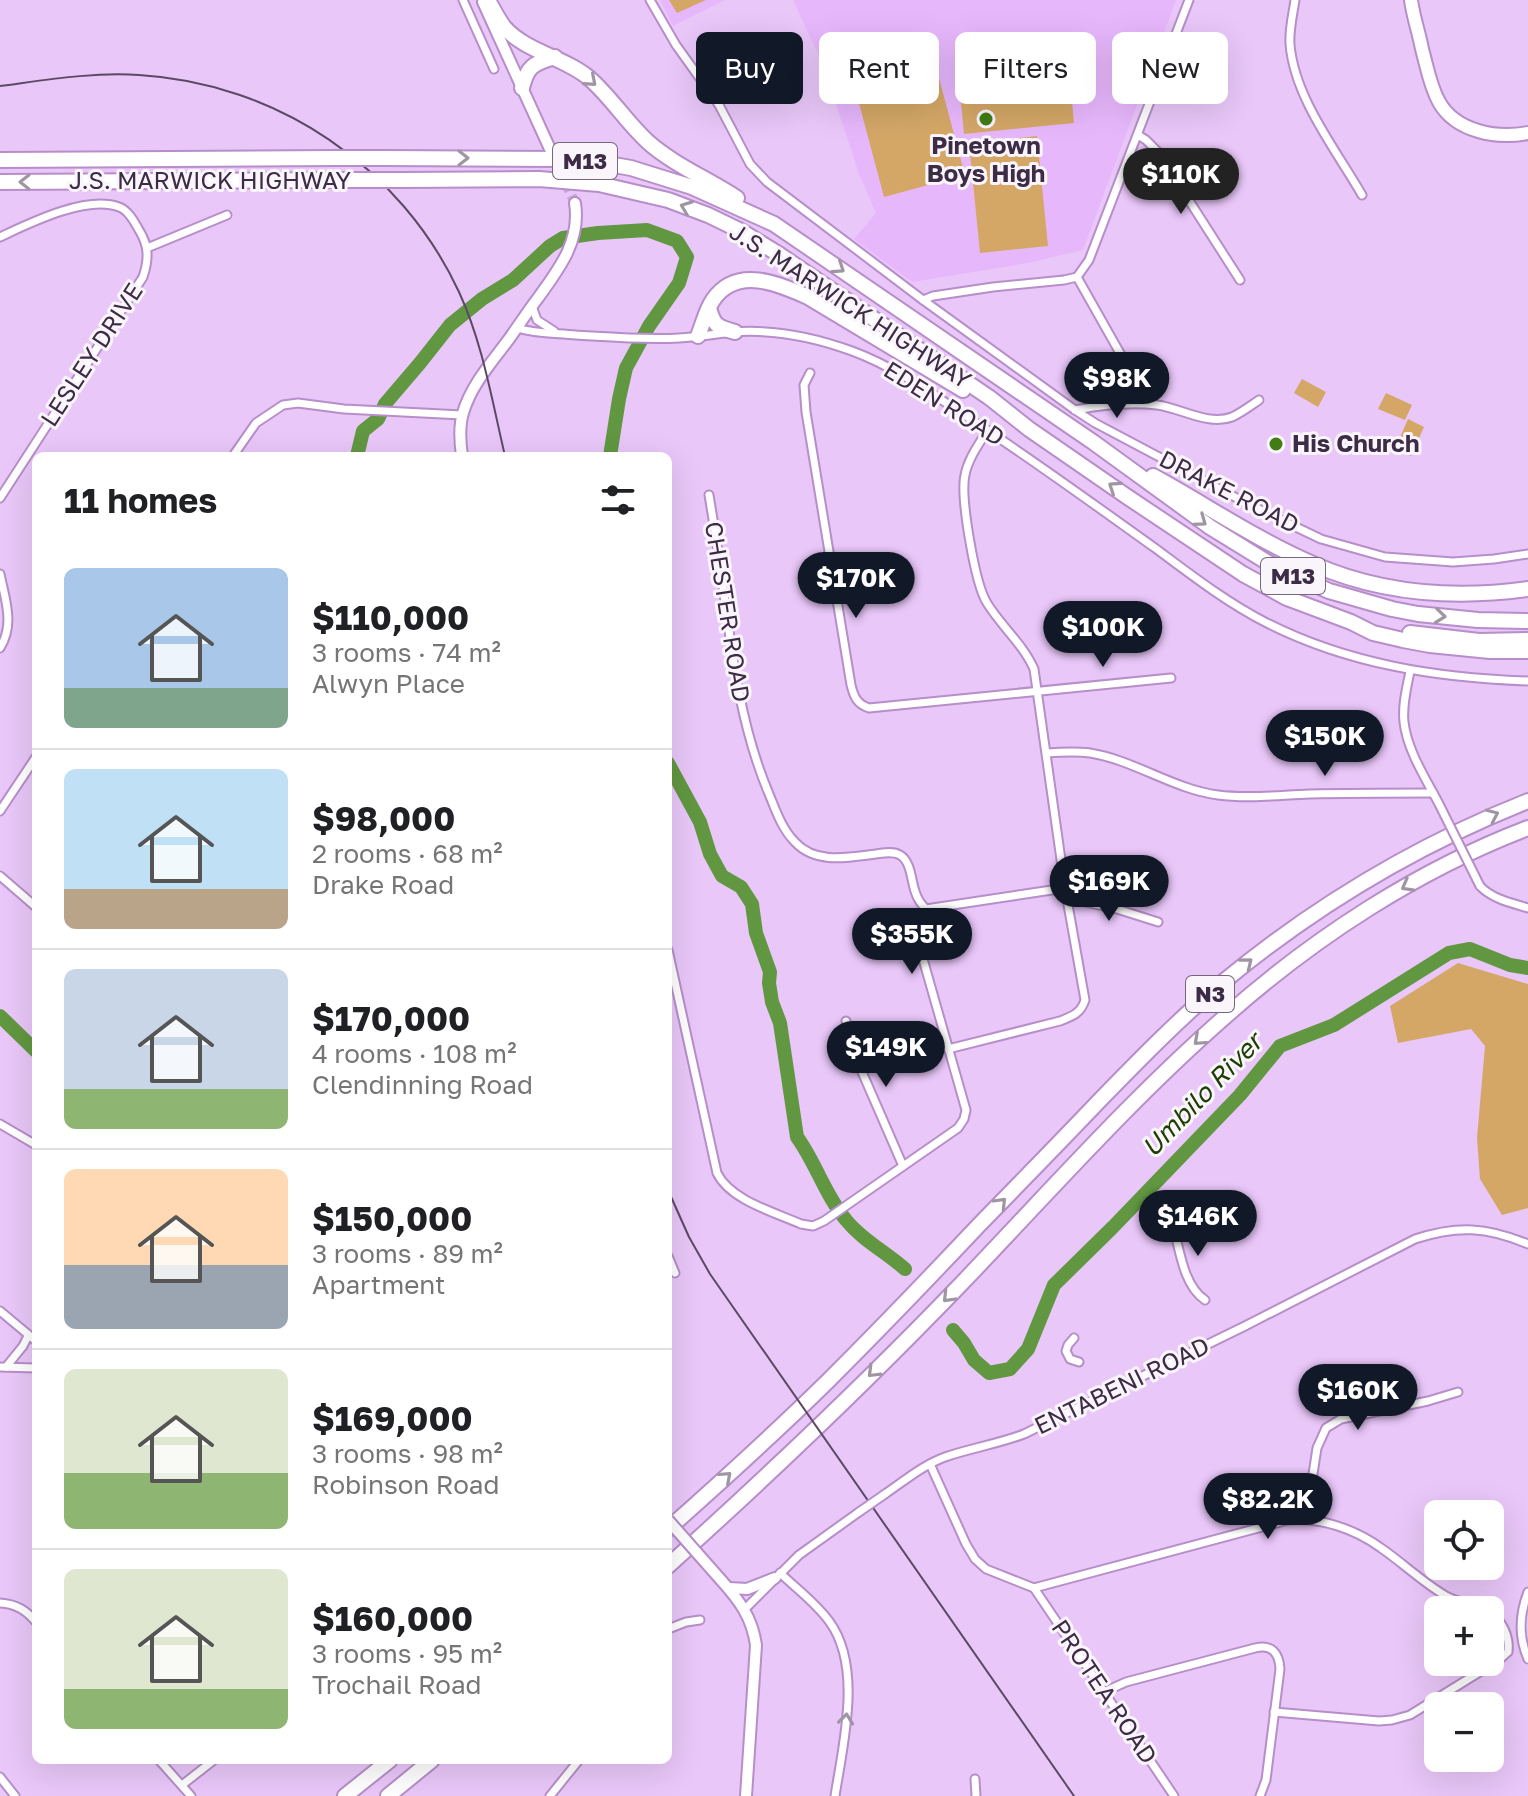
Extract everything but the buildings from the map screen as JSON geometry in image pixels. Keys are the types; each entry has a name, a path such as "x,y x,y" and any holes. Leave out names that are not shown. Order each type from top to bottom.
{"highway":[{"path":"485,0 515,37 587,77 631,126 665,155 732,194 774,224"},
{"path":"522,88 525,75 532,66 555,57"},
{"name":"J.S. MARWICK HIGHWAY","path":"0,160 532,158 597,162 660,176 774,224 1093,442"},
{"name":"J.S. MARWICK HIGHWAY","path":"0,182 539,179 586,182 668,200 741,231 780,255 1243,574 1287,598 1351,622"},
{"path":"698,336 718,294 743,281 766,280 808,297 1029,429"},
{"path":"709,308 719,327 735,332"},
{"path":"1093,442 1265,541 1313,565 1344,576 1398,589 1448,595 1528,589"},
{"name":"M13","path":"1093,442 1246,551 1308,583 1356,600 1418,614 1528,621"},
{"path":"1351,622 1373,633 1430,645 1528,651"},
{"name":"M13","path":"1351,622 1479,641 1528,640"},
{"name":"N3","path":"672,1525 826,1383 1173,1027 1221,983 1319,909 1381,871 1432,843 1528,801"},
{"name":"N3","path":"672,1562 744,1498 929,1318 1190,1048 1229,1013 1334,931 1395,893 1448,864 1528,828"},
{"path":"345,1796 385,1764"},
{"path":"388,1796 427,1764"}],"main road":[{"path":"485,0 550,149"},
{"path":"1411,0 1429,75 1440,104 1448,114 1479,131 1509,135 1528,133"},
{"path":"462,452 462,415 470,394 570,248 576,226 575,203"},
{"path":"672,1524 725,1584 752,1622 756,1645 746,1796"},
{"path":"725,1584 747,1589 777,1576"}],"street":[{"path":"463,0 494,69"},
{"name":"DRAKE ROAD","path":"650,0 676,45 719,105 750,164 767,182 923,300 1095,423 1248,504 1331,542 1385,557 1429,561 1453,562 1528,554"},
{"path":"923,300 963,291 1077,277 1089,260 1189,0"},
{"path":"1295,0 1290,44 1301,88 1362,195"},
{"path":"1138,135 1158,152 1240,280"},
{"path":"0,237 52,214 73,208 108,205 126,211 147,248 227,215"},
{"name":"LESLEY DRIVE","path":"0,498 143,277 148,261 147,248"},
{"path":"1077,277 1125,362"},
{"path":"532,306 540,324 559,334"},
{"name":"EDEN ROAD","path":"517,328 559,334 658,338 735,332 787,334 853,351 896,372 987,431 1218,594 1262,621 1331,650 1381,665 1468,678 1528,681"},
{"path":"810,373 804,385 806,412 851,685 857,702 869,708 1171,678"},
{"path":"1075,410 1114,404 1158,405 1206,418 1222,419 1232,417 1259,400"},
{"path":"236,452 256,423 283,405 298,403 462,415"},
{"path":"948,1049 1060,1021 1077,1014 1085,1000 1065,888 1038,690 1031,663 985,600 977,578 963,489 968,464 987,431"},
{"name":"CHESTER ROAD","path":"709,495 746,729 778,818 796,844 827,858 896,853 905,860 915,892 926,909"},
{"path":"0,574 9,622 0,648"},
{"path":"1410,671 1403,711 1404,724 1433,793 1480,886 1486,893 1528,908"},
{"path":"1047,753 1092,753 1214,794 1248,797 1433,793"},
{"path":"0,811 32,763"},
{"path":"0,794 13,790"},
{"path":"0,876 32,904"},
{"path":"672,968 721,1182 733,1193 801,1224 813,1226 958,1128 964,1119 966,1110 917,938 916,929 926,909 1065,888"},
{"path":"1067,898 1158,922"},
{"path":"846,1021 859,1065 903,1166"},
{"path":"0,1124 32,1143"},
{"path":"1174,1229 1189,1281 1205,1300"},
{"name":"ENTABENI ROAD","path":"745,1609 810,1547 930,1464 945,1457 1003,1443 1024,1434 1415,1239 1446,1231 1480,1229 1528,1244"},
{"path":"672,1266 675,1273"},
{"path":"0,1311 32,1338"},
{"path":"3,1367 28,1336"},
{"path":"1074,1338 1066,1351 1070,1359 1079,1362"},
{"path":"3,1367 32,1368"},
{"path":"1306,1519 1317,1448 1326,1428 1341,1419 1458,1392"},
{"path":"930,1464 975,1559 986,1569 1034,1588 1277,1523 1306,1519 1364,1537 1446,1596"},
{"path":"777,1576 827,1618 842,1646 847,1670 848,1705 835,1796"},
{"name":"PROTEA ROAD","path":"1034,1588 1174,1796"},
{"path":"1528,1592 1520,1631 1528,1659"},
{"path":"0,1603 21,1608 32,1618"},
{"path":"672,1627 700,1620"},
{"path":"1504,1631 1508,1640 1508,1652 1504,1656"},
{"path":"1104,1692 1126,1682 1263,1646 1275,1651 1279,1663 1274,1712 1266,1780 1260,1796"},
{"path":"1274,1712 1379,1721 1401,1718 1473,1676"},
{"path":"163,1764 191,1796"},
{"path":"182,1785 209,1764"},
{"path":"550,1796 576,1764"},
{"path":"0,1777 15,1796"},
{"path":"975,1779 976,1796"}],"shaded area":[{"path":"660,0 725,0 673,26"},
{"path":"669,0 706,0 677,13"},
{"name":"Pinetown Boys High","path":"793,0 1176,0 1164,32 1112,32 1112,104 1137,104 1083,250 1028,263 912,282 854,239 876,213 859,174 836,104 939,104 939,32 819,32 819,56"},
{"path":"939,78 965,175 884,197 859,104 939,104"},
{"path":"961,104 1072,104 1074,123 964,134"},
{"path":"1037,136 1048,246 980,253 969,143"},
{"path":"1302,379 1326,392 1318,407 1294,393"},
{"path":"1386,393 1412,405 1405,420 1378,409"},
{"path":"1408,419 1424,427 1411,456 1395,449"},
{"path":"1458,963 1528,984 1528,1208 1502,1215 1480,1179 1477,1138 1485,1046 1471,1029 1398,1043 1390,1006"}],"waterway":[{"name":"Umbilo River","path":"358,452 363,431 378,419 385,404 450,325 482,299 513,280 550,246 563,238 647,230 677,241 687,257 679,283 649,326 626,368 611,452"},
{"name":"Umbilo River","path":"672,770 700,822 710,854 722,876 741,887 752,904 756,933 770,972 772,1002 780,1023 797,1137 846,1220 859,1234 905,1269"},
{"name":"Umbilo River","path":"953,1330 974,1360 989,1373 1010,1369 1028,1349 1054,1285 1240,1095 1280,1046 1334,1025 1449,953 1470,949 1510,965 1528,968"},
{"name":"Umbilo River","path":"0,1016 32,1047"}],"tunnel":[{"path":"552,155 575,203"}],"railway":[{"path":"0,86 104,75 139,75 190,81 239,95 286,114 329,140 369,171 404,206 434,247 459,292 474,332 504,452"},
{"path":"672,1199 710,1274 1074,1796"}],"place":[{"name":"Pinetown Boys High","path":"986,119"},
{"name":"His Church","path":"1276,444"}]}
